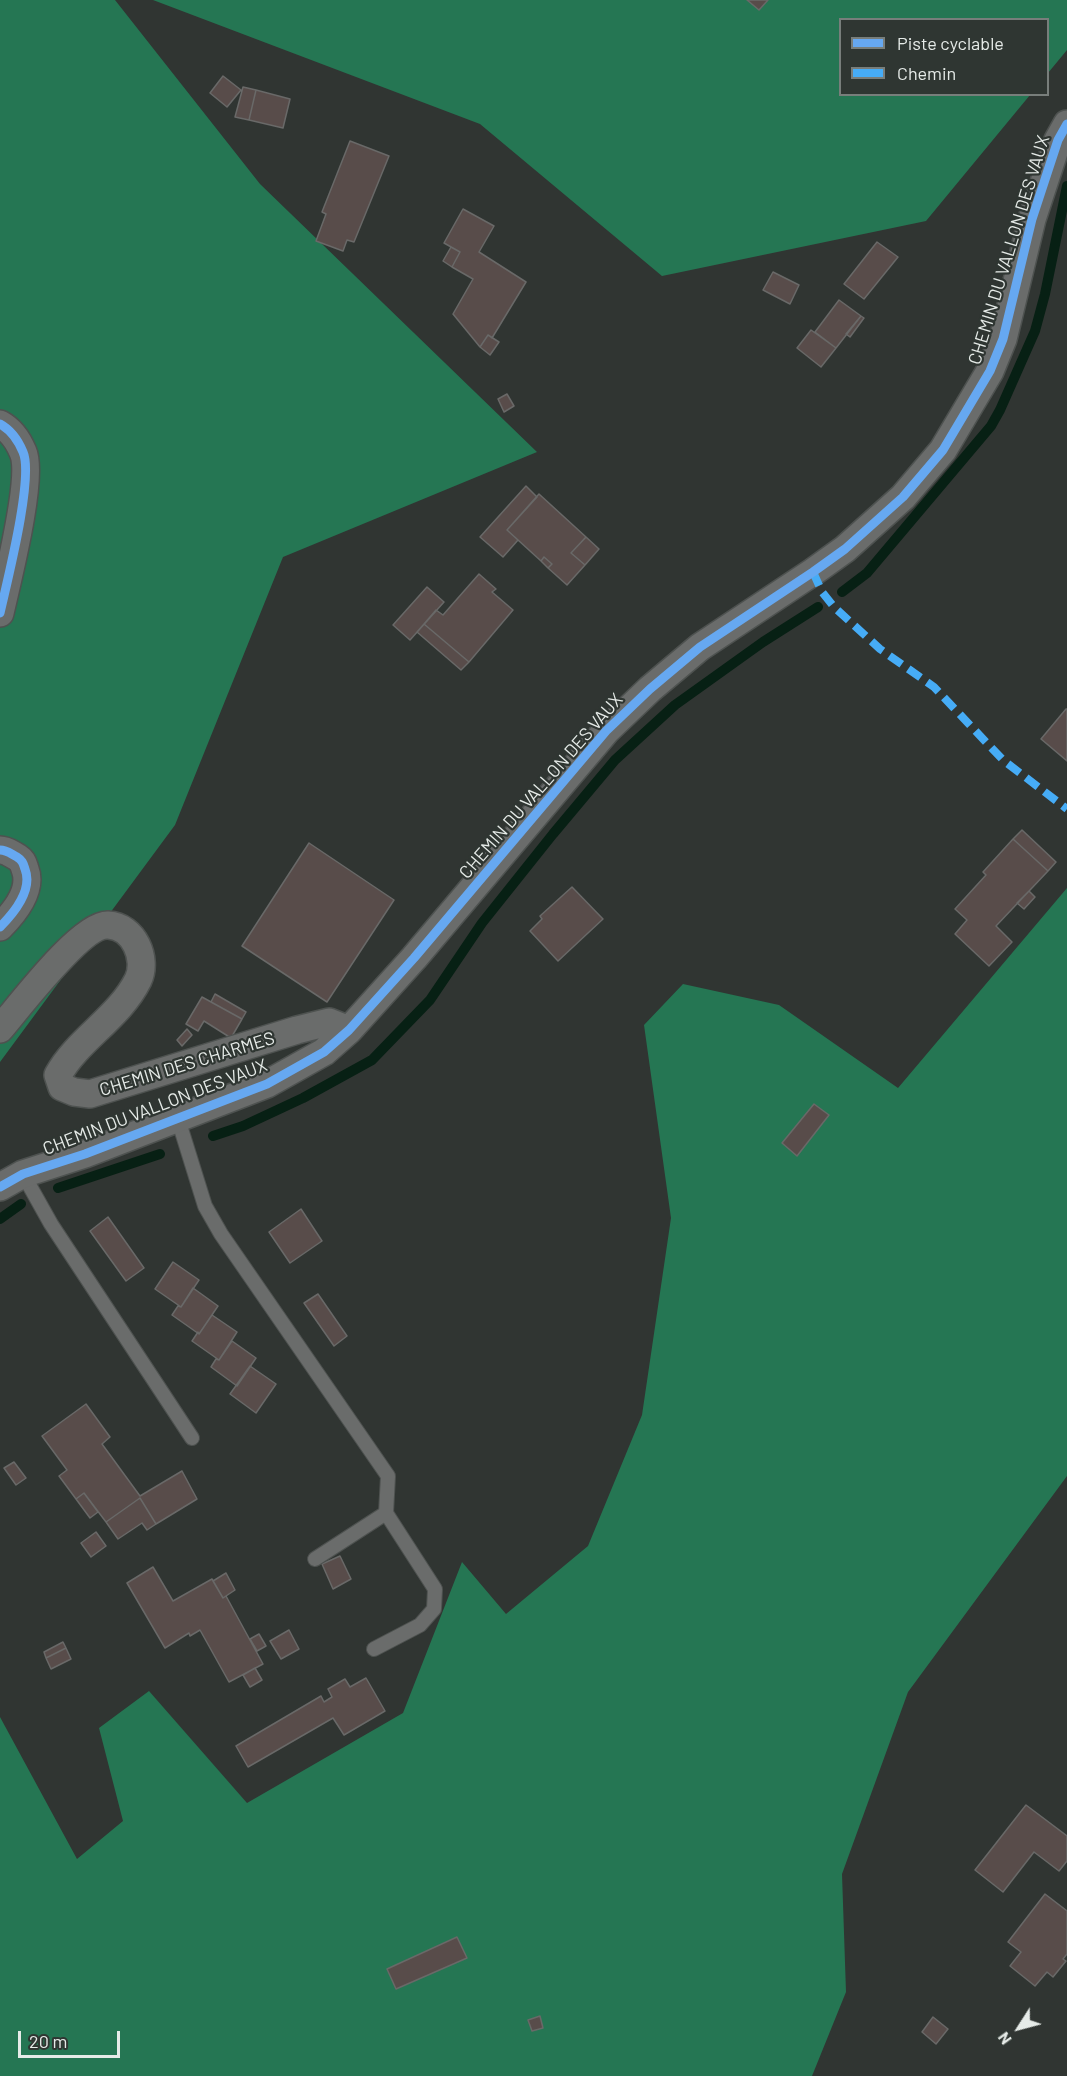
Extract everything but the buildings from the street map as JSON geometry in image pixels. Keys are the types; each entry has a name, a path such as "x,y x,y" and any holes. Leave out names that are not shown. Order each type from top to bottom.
{"street":[{"name":"CHEMIN DU VALLON DES VAUX","path":"11,1180 267,1084 324,1052 349,1030 414,958 606,731 642,696 700,648 845,549 903,497 943,450 990,371 1003,339 1032,219 1058,140 1067,124"},
{"path":"0,423 11,430 24,453 26,476 15,545 0,613"},
{"path":"0,850 4,849 22,860 29,878 24,895 0,927"},
{"name":"CHEMIN DES CHARMES","path":"0,1029 69,948 89,931 107,925 123,930 136,944 143,961 138,980 122,1004 67,1060 58,1075 62,1087 74,1092 90,1094 329,1022 349,1030"}],"lane":[{"path":"178,1119 205,1206 221,1234 388,1476 386,1513 435,1589 434,1609 420,1624 374,1649"},
{"path":"11,1180 51,1224 192,1438"},
{"path":"315,1558 386,1513"}],"green space":[{"path":"0,0 115,0 260,184 537,452 283,557 175,825 0,1062"},
{"path":"153,0 1067,0 1067,50 1049,72 1049,18 839,18 839,96 1029,96 926,221 662,276 480,124"},
{"path":"1067,888 1067,1476 908,1692 842,1874 846,1992 812,2076 0,2076 0,1717 77,1859 123,1821 99,1728 149,1691 247,1803 403,1713 462,1562 506,1614 588,1546 642,1415 671,1218 644,1025 683,984 779,1005 898,1088"}],"waterway":[{"path":"842,592 867,573 991,426 1000,410 1035,331 1067,186"},
{"path":"213,1136 243,1126 303,1098 372,1060 430,1000 482,923 615,760 675,705 763,642 818,607"},
{"path":"58,1188 160,1154"},
{"path":"0,1219 21,1204"}],"marked path":[{"path":"813,572 822,592 834,607 880,649 934,687 1003,760 1067,809"}],"cycle path":[{"path":"0,1187 23,1174 85,1154 267,1084 324,1052 349,1030 414,958 606,731 650,689 700,647 845,549 903,497 943,450 990,371 1003,339 1032,219 1058,140 1067,124"},
{"path":"0,424 8,429 16,439 23,452 25,465 25,483 18,530 0,613"},
{"path":"0,850 17,857 24,865 27,877 25,893 0,927"}]}
